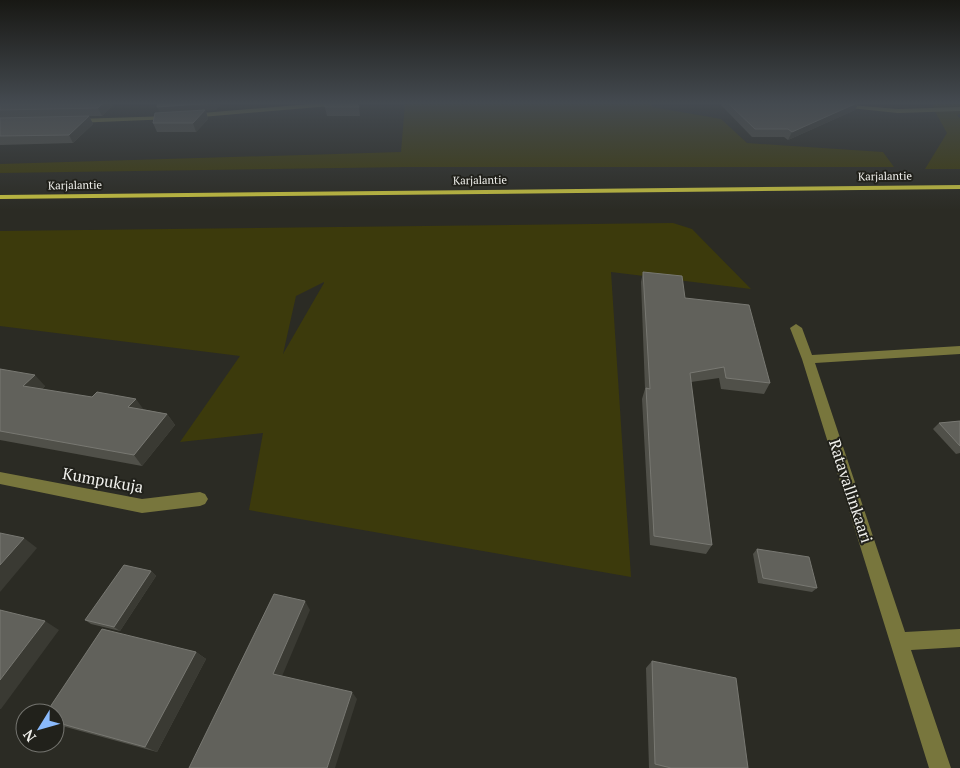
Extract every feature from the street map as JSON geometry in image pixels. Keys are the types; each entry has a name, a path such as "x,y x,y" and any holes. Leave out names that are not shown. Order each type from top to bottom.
{"main road":[{"name":"Karjalantie","path":"0,197 960,187"}],"street":[{"name":"Ratavallinkaari","path":"796,328 808,359 940,768"},
{"path":"808,359 960,350"},
{"name":"Kumpukuja","path":"0,478 142,506 200,499"},
{"path":"900,642 960,638"}],"shaded area":[{"path":"402,139 742,139 747,143 883,152 894,167 408,167 0,173 0,164 401,152"},
{"path":"943,139 960,139 960,169 925,169"},
{"path":"673,223 692,229 751,289 611,272 631,577 249,510 263,433 180,442 240,356 0,326 0,231","holes":["324,283 283,354 296,296"]}],"building":[{"path":"643,272 682,276 685,298 749,305 770,383 726,378 724,367 690,373 712,545 654,536 646,388 650,389"},
{"path":"0,369 35,375 23,386 92,397 97,392 136,399 128,407 167,414 134,455 0,431"},
{"path":"960,421 960,446 939,423"},
{"path":"0,533 24,538 0,565"},
{"path":"757,549 809,557 817,588 763,578"},
{"path":"124,565 151,571 114,627 85,620"},
{"path":"274,594 305,601 273,674 352,692 327,768 189,768"},
{"path":"0,610 45,621 0,680"},
{"path":"102,629 196,652 145,747 65,725 65,703 53,703"},
{"path":"652,661 736,678 748,768 671,768 655,764"}]}
